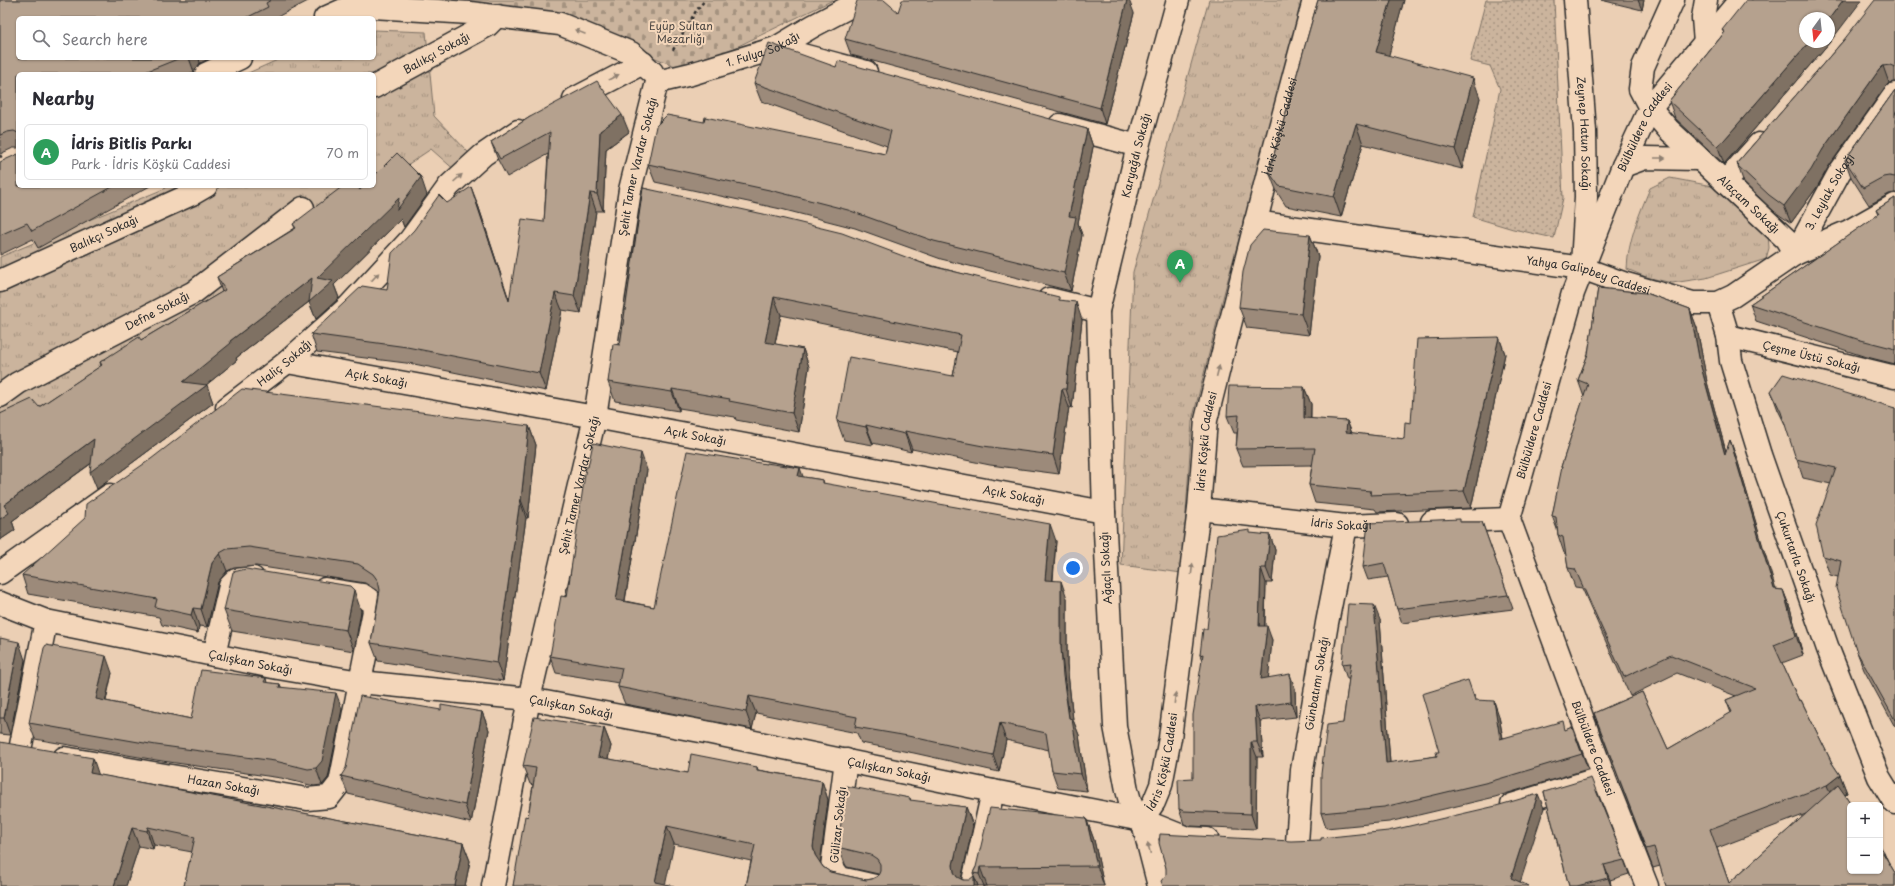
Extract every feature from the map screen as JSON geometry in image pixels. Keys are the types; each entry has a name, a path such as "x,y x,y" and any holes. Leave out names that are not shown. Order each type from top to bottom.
{"street":[{"name":"1. Fulya Sokağı","path":"657,82 691,74 776,48 862,0"},
{"name":"Karyağdı Sokağı","path":"1098,311 1138,146 1176,0"},
{"name":"İdris Köşkü Caddesi","path":"1159,886 1142,820 1154,802 1161,785 1170,738 1199,509 1206,420 1255,222 1314,0"},
{"name":"Zeynep Hatun Sokağı","path":"1575,0 1585,153 1586,197 1582,268"},
{"name":"Alaçam Sokağı","path":"1673,0 1643,67 1640,89 1650,108 1698,159 1786,239 1795,254"},
{"path":"1705,42 1703,18 1706,0"},
{"name":"Bülbüldere Caddesi","path":"1647,886 1604,777 1508,519 1572,294 1623,166 1650,108 1740,0"},
{"path":"337,9 373,7 497,16 560,24 631,53 652,71 657,82"},
{"name":"Balıkçı Sokağı","path":"376,86 488,25 497,16"},
{"path":"776,48 884,77"},
{"path":"210,72 236,60"},
{"path":"556,109 643,62"},
{"name":"Şehit Tamer Vardar Sokağı","path":"493,886 529,699 594,417 630,190 657,82"},
{"name":"3. Leylak Sokağı","path":"1795,254 1839,173 1895,94"},
{"path":"1038,119 1138,146"},
{"name":"Haliç Sokağı","path":"212,419 286,362 348,307 410,240 449,186 483,155 537,120"},
{"path":"1725,182 1772,128"},
{"path":"1623,166 1645,158 1698,159"},
{"name":"Balıkçı Sokağı","path":"0,281 203,188"},
{"path":"630,190 654,194"},
{"name":"Yahya Galipbey Caddesi","path":"1255,222 1582,268 1623,283 1693,303 1718,303 1733,296 1795,254 1848,231 1895,205"},
{"name":"Defne Sokağı","path":"0,396 18,383 194,292 303,208"},
{"path":"1029,294 1098,311"},
{"name":"Çukurtarla Sokağı","path":"1718,303 1728,336 1731,362 1760,455 1828,649 1879,777 1895,803"},
{"name":"Ağaçlı Sokağı","path":"1098,311 1104,512 1115,726 1127,790 1132,808 1142,820"},
{"name":"Çeşme Üstü Sokağı","path":"1728,336 1895,377"},
{"name":"Açık Sokağı","path":"286,362 594,417 1104,512"},
{"path":"0,573 124,485"},
{"name":"İdris Sokağı","path":"1199,509 1346,526 1508,519"},
{"name":"Günbatımı Sokağı","path":"1297,843 1302,770 1327,623 1346,526"},
{"path":"214,655 230,586 236,580 244,578 270,580"},
{"name":"Hazan Sokağı","path":"10,748 307,799 329,797 340,783 374,611 372,602 363,595 308,586"},
{"name":"Çalışkan Sokağı","path":"0,604 46,620 214,655 360,682 529,699 846,760 1142,820 1187,838 1226,840"},
{"path":"10,748 46,620"},
{"name":"Gülizar Sokağı","path":"846,760 832,867 840,878 875,886"},
{"path":"1491,811 1604,777"},
{"path":"972,886 993,791"},
{"path":"1274,842 1297,843 1321,841"}],"path":[{"path":"657,82 696,10 705,0"},
{"path":"0,155 6,166"}],"green space":[{"name":"Eyüp Sultan Mezarlığı","path":"408,0 833,0 724,53 680,68 653,57 561,13"},
{"path":"1209,0 1304,0 1224,294 1192,421 1182,573 1121,565 1133,272"},
{"path":"1486,0 1554,0 1563,198 1554,238 1513,229 1473,217 1500,89 1490,66 1470,61"},
{"path":"376,30 426,32 434,116 482,167 466,180 431,149 376,186 376,72 250,72 278,60 376,60"},
{"path":"1670,178 1712,186 1752,205 1768,234 1769,248 1766,259 1706,278 1672,283 1646,277 1627,269 1629,248 1638,218 1650,188"},
{"path":"166,188 373,188 298,238 218,306 0,431 0,257"}],"building":[{"path":"0,0 271,0 266,3 268,7 250,16 16,16 16,60 175,60 145,72 16,72 16,132 7,132 0,135"},
{"path":"858,0 884,0 898,12 902,0 1127,0 1100,108 845,39"},
{"path":"1318,0 1391,0 1376,52 1473,78 1455,149 1356,124 1334,197 1279,186 1269,172"},
{"path":"1746,0 1843,0 1834,12 1799,12 1799,48 1804,48 1718,147 1669,101 1725,32 1722,30"},
{"path":"1875,0 1895,0 1895,67 1890,65 1883,66 1879,70 1823,149 1811,170 1784,206 1769,195 1738,166 1739,165 1737,163 1843,41"},
{"path":"769,43 836,67 838,61 1087,129 1069,216 1076,217 1064,273 934,241 848,210 774,191 648,164 656,126 667,115 704,122 705,117 885,154 891,131 754,83"},
{"path":"597,81 622,115 600,131 597,194 590,193 574,296 555,293 539,373 407,347 311,334 362,286 387,290 392,253 414,230 439,195 447,203 471,187 509,301 522,219 544,222 550,132 500,159 491,142 530,117"},
{"path":"1895,90 1895,177 1883,177 1863,188 1845,160"},
{"path":"397,153 421,177 397,210 399,198 317,278 333,281 309,302 312,278 230,341 231,343 183,382 207,385 90,472 94,439 4,505 9,513 0,519 0,414 32,399 39,407 102,365 100,362 139,337 141,340 225,290 217,277 296,228 293,224 340,188 358,188 360,190 362,188 376,188 376,174"},
{"path":"16,155 16,188 110,188 32,231 27,223 0,235 0,162"},
{"path":"643,188 768,215 842,233 927,265 1059,297 1059,300 1076,302 1066,389 1062,389 1053,455 983,446 905,431 905,434 866,425 866,427 837,421 849,357 953,376 961,335 774,297 765,342 803,349 792,413 729,401 730,399 672,389 672,392 608,382 613,344 620,345"},
{"path":"1895,198 1895,350 1750,304 1879,214 1876,210"},
{"path":"1263,230 1310,235 1301,314 1239,307 1243,272 1250,245"},
{"path":"1598,288 1646,293 1690,309 1700,363 1725,455 1730,440 1774,589 1783,590 1796,636 1774,645 1799,701 1801,700 1832,763 1840,775 1827,785 1710,829 1729,883 1838,785 1850,802 1847,802 1847,874 1883,874 1883,853 1895,873 1895,886 1666,886 1654,847 1646,849 1594,713 1642,692 1668,749 1732,712 1726,700 1755,688 1671,655 1624,677 1575,569 1568,568 1563,537 1558,535 1556,517 1552,516 1561,467 1588,384 1578,380 1588,354"},
{"path":"1499,337 1464,491 1370,495 1371,491 1309,485 1315,448 1236,449 1239,415 1227,416 1229,386 1304,387 1304,418 1347,421 1346,432 1404,439 1405,422 1411,423 1417,339"},
{"path":"1783,374 1895,408 1895,720 1857,652 1836,588 1841,561 1823,556 1816,525 1836,468 1796,459 1781,412 1771,391"},
{"path":"242,389 529,426 521,500 497,663 371,643 380,590 378,581 373,574 358,564 249,547 227,549 220,553 212,563 201,609 193,608 191,615 155,607 157,599 22,575 85,518 86,504 151,459"},
{"path":"593,443 641,453 616,600 654,607 687,451 800,468 798,476 823,480 823,483 1050,524 1045,580 1061,581 1061,648 1063,676 1069,718 1072,719 1081,774 1052,771 1046,733 1000,723 993,755 908,736 855,727 857,717 749,696 746,712 618,687 622,668 550,656 561,596 567,597 586,467 588,467"},
{"path":"1460,519 1460,522 1482,522 1508,595 1397,609 1384,563 1363,567 1368,523"},
{"path":"1250,530 1250,533 1270,535 1266,568 1261,568 1259,626 1267,626 1261,679 1290,674 1291,702 1255,707 1257,742 1251,742 1251,814 1184,811 1179,809 1178,779 1193,778 1193,715 1203,654 1200,655 1203,629 1207,629 1217,535"},
{"path":"246,569 350,586 354,590 346,630 224,610 233,572"},
{"path":"1348,604 1374,605 1386,763 1437,756 1436,752 1439,752 1422,694 1468,680 1475,700 1494,701 1500,739 1563,721 1565,730 1572,727 1582,754 1489,782 1384,807 1321,813 1321,774 1327,725 1343,723 1351,663 1342,664"},
{"path":"0,638 19,642 4,718 0,718"},
{"path":"46,645 106,656 96,699 191,719 201,670 266,678 264,682 280,684 279,687 336,693 322,761 316,768 308,769 275,761 156,745 29,723 44,648"},
{"path":"360,696 441,710 441,705 482,712 465,805 341,776 346,768"},
{"path":"534,717 604,728 598,757 688,773 691,754 757,767 757,770 822,781 813,847 815,855 823,867 830,872 866,880 878,876 880,864 877,859 871,855 841,848 838,845 846,786 910,798 910,800 966,807 953,865 954,872 957,877 963,880 969,880 974,876 974,886 746,886 755,845 667,826 655,882 674,886 513,886 525,816 528,817 536,768 523,766"},
{"path":"0,742 93,758 90,773 463,843 455,886 184,886 195,837 148,827 147,831 132,828 114,886 0,886"},
{"path":"1591,778 1624,860 1604,865 1608,878 1577,886 1569,886 1544,792"},
{"path":"1538,794 1511,878 1529,886 1163,886 1161,881 1166,875 1166,868 1159,843 1160,834 1291,841 1321,840 1321,838 1388,831 1496,806"},
{"path":"990,808 1086,818 1097,866 980,867 979,874 973,873 976,867"}],"place":[{"name":"İdris Bitlis Parkı","path":"1180,283"}]}
